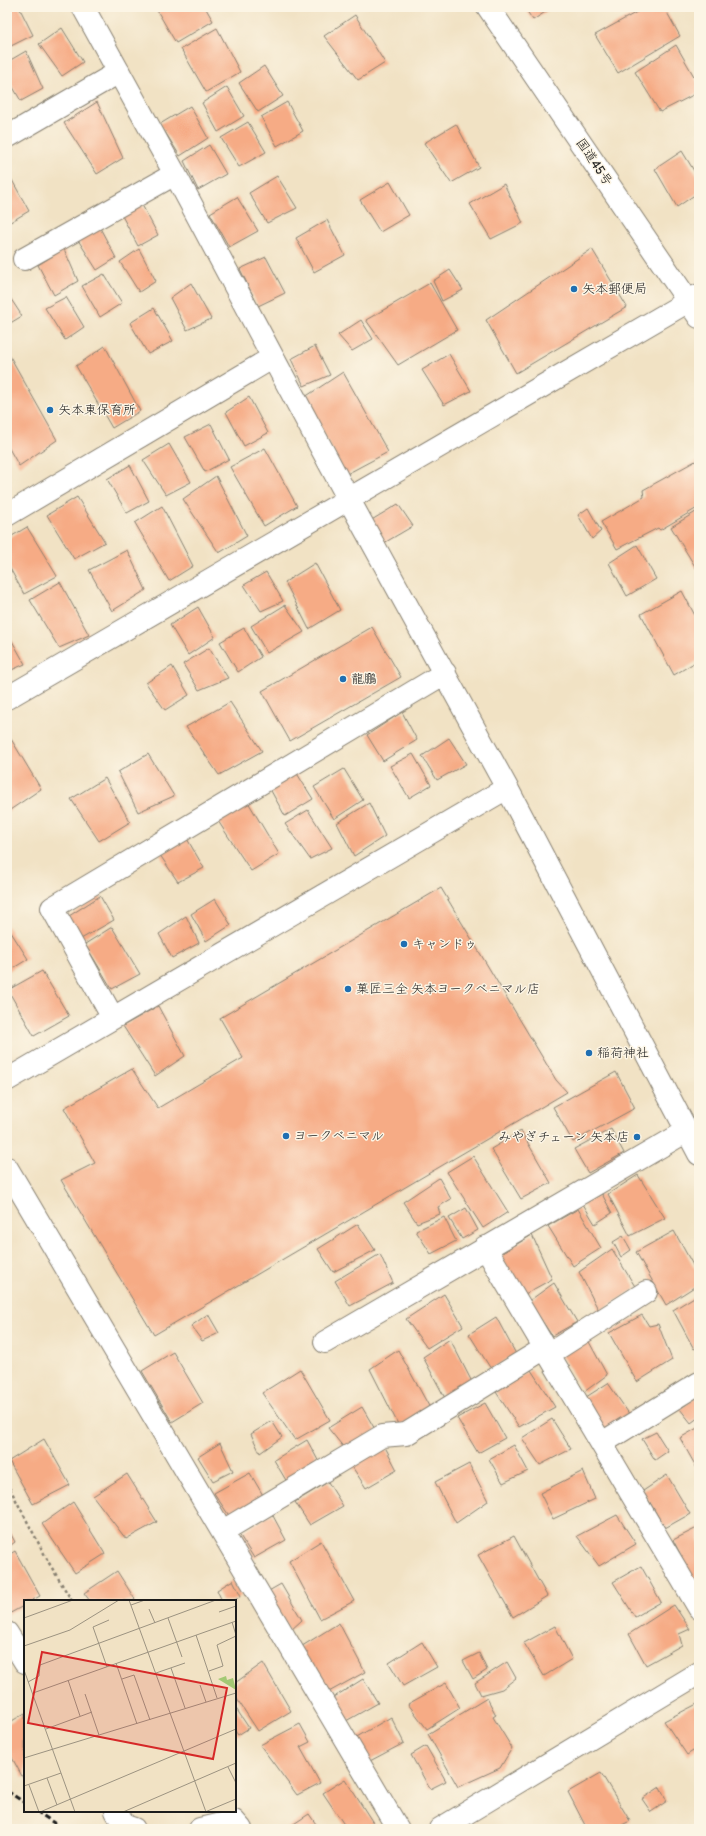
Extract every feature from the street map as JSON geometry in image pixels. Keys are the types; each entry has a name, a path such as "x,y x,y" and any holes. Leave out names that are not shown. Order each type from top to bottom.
{"main road":[{"path":"83,7 175,174 348,498 507,788 699,1154"},
{"name":"国道45号","path":"488,7 696,305"},
{"path":"7,137 119,72"},
{"path":"24,260 175,174"},
{"path":"7,698 348,498 696,305"},
{"path":"7,515 272,358"},
{"path":"113,1018 52,908 445,673"},
{"path":"7,1080 507,788"},
{"path":"325,1342 687,1130"},
{"path":"7,1168 14,1193 223,1531 398,1829"},
{"path":"485,1247 699,1608"},
{"path":"223,1531 382,1436 406,1434 646,1292"},
{"path":"602,1443 699,1383"},
{"path":"7,1633 24,1660"},
{"path":"440,1829 699,1673"},
{"path":"117,1812 124,1826 134,1829"},
{"path":"200,1829 234,1821 241,1829"}],"path":[{"path":"7,1483 49,1564 71,1600"}],"building":[{"path":"7,7 19,7 33,35 7,48"},
{"path":"155,7 205,7 213,21 176,43"},
{"path":"524,7 553,7 533,20"},
{"path":"646,7 664,7 680,36 618,73 595,35"},
{"path":"355,15 385,63 358,80 324,36"},
{"path":"62,28 83,62 62,76 39,44"},
{"path":"217,28 240,72 206,92 181,49"},
{"path":"676,45 699,85 699,92 660,112 635,72"},
{"path":"26,51 43,89 21,101 7,77 7,62"},
{"path":"264,66 283,96 258,112 239,83"},
{"path":"227,87 244,116 218,132 202,103"},
{"path":"97,102 123,158 97,174 64,123"},
{"path":"287,102 303,131 277,146 261,117"},
{"path":"190,106 208,138 180,156 160,124"},
{"path":"248,122 266,152 239,167 221,138"},
{"path":"456,124 479,167 451,183 424,143"},
{"path":"209,145 226,174 198,190 184,161"},
{"path":"682,151 699,179 699,192 677,207 655,169"},
{"path":"7,171 29,211 7,224"},
{"path":"277,176 297,208 267,223 249,193"},
{"path":"390,182 409,215 380,232 360,200"},
{"path":"504,184 523,223 491,239 470,204"},
{"path":"237,197 258,231 229,247 210,213"},
{"path":"141,203 158,235 138,246 121,214"},
{"path":"327,220 345,255 314,272 296,238"},
{"path":"100,228 116,258 97,270 78,240"},
{"path":"64,249 78,281 54,295 38,265"},
{"path":"139,249 156,281 139,292 120,262"},
{"path":"592,249 627,307 516,373 486,320"},
{"path":"266,257 285,293 258,306 240,269"},
{"path":"450,270 463,290 442,301 433,281"},
{"path":"104,274 122,303 100,317 82,286"},
{"path":"191,283 211,319 187,330 170,298"},
{"path":"430,283 457,330 398,365 366,320"},
{"path":"7,293 22,316 7,325"},
{"path":"66,297 84,327 65,340 45,308"},
{"path":"154,308 173,341 148,354 130,323"},
{"path":"361,320 373,339 352,351 338,335"},
{"path":"105,346 140,411 112,428 76,366"},
{"path":"315,346 330,375 304,386 291,359"},
{"path":"7,351 57,440 19,466 7,445"},
{"path":"449,354 471,391 444,405 422,370"},
{"path":"343,372 388,452 345,475 305,397"},
{"path":"249,397 268,433 244,446 226,412"},
{"path":"211,424 229,459 205,472 185,437"},
{"path":"169,444 191,482 166,495 143,460"},
{"path":"265,448 297,506 264,526 230,467"},
{"path":"699,459 699,507 660,530 658,528 617,549 601,522 644,497 643,490"},
{"path":"130,465 149,501 127,513 107,479"},
{"path":"216,476 247,536 219,553 183,499"},
{"path":"77,497 105,542 74,559 47,515"},
{"path":"398,504 413,526 384,543 370,521"},
{"path":"162,506 193,566 169,581 135,523"},
{"path":"588,508 601,531 592,539 578,515"},
{"path":"699,510 699,566 696,568 671,527"},
{"path":"27,527 57,576 24,594 7,563 7,539"},
{"path":"637,545 656,579 627,596 609,563"},
{"path":"127,550 146,590 112,611 89,570"},
{"path":"315,563 340,610 309,629 285,582"},
{"path":"266,572 283,601 261,611 244,585"},
{"path":"60,582 89,635 59,648 30,600"},
{"path":"682,591 699,623 699,660 674,675 641,614"},
{"path":"285,605 304,632 267,653 251,626"},
{"path":"198,607 215,637 188,655 170,625"},
{"path":"372,627 401,677 290,741 262,691"},
{"path":"244,628 261,657 238,672 220,642"},
{"path":"7,632 25,664 7,672"},
{"path":"209,648 228,678 199,690 183,664"},
{"path":"172,666 189,695 165,710 146,683"},
{"path":"230,702 262,751 219,775 186,727"},
{"path":"402,712 417,740 383,761 367,735"},
{"path":"449,738 466,764 437,780 422,756"},
{"path":"11,739 41,789 7,812 7,741"},
{"path":"148,754 174,796 138,812 118,772"},
{"path":"413,754 431,785 409,798 390,766"},
{"path":"344,769 363,800 334,819 314,787"},
{"path":"296,772 313,799 285,816 270,789"},
{"path":"105,778 130,822 99,841 71,799"},
{"path":"248,802 279,854 251,871 218,821"},
{"path":"369,803 385,836 354,856 337,823"},
{"path":"308,810 332,848 310,859 285,824"},
{"path":"186,837 204,868 178,882 160,855"},
{"name":"ヨークベニマル","path":"441,888 556,1080 567,1092 154,1335 61,1180 95,1163 64,1108 132,1069 158,1108 243,1058 220,1018"},
{"path":"100,896 114,920 81,939 66,918"},
{"path":"215,899 231,925 206,941 191,914"},
{"path":"186,916 199,943 172,958 159,934"},
{"path":"7,926 28,959 7,972"},
{"path":"112,927 140,974 112,989 85,944"},
{"path":"42,971 69,1016 34,1036 8,990"},
{"path":"158,1006 185,1056 155,1076 123,1026"},
{"path":"616,1072 635,1108 573,1142 553,1107"},
{"path":"611,1129 624,1153 588,1173 574,1149"},
{"path":"521,1131 551,1183 521,1199 491,1149"},
{"path":"473,1156 508,1212 483,1228 447,1172"},
{"path":"638,1175 665,1218 630,1236 608,1194"},
{"path":"439,1178 451,1199 438,1207 440,1214 417,1223 403,1202"},
{"path":"602,1194 612,1213 595,1224 583,1204"},
{"path":"466,1208 478,1230 462,1239 449,1218"},
{"path":"578,1209 601,1248 573,1266 548,1226"},
{"path":"444,1217 456,1241 431,1254 416,1231"},
{"path":"358,1224 375,1250 333,1272 318,1249"},
{"path":"674,1231 699,1276 699,1284 666,1305 636,1252"},
{"path":"532,1235 552,1279 525,1294 499,1255"},
{"path":"623,1236 631,1250 621,1257 613,1242"},
{"path":"612,1249 636,1288 599,1311 579,1272"},
{"path":"380,1254 393,1283 350,1306 335,1281"},
{"path":"554,1283 577,1322 552,1336 529,1301"},
{"path":"444,1294 463,1326 427,1348 406,1319"},
{"path":"699,1294 699,1346 694,1349 673,1310"},
{"path":"208,1314 219,1333 202,1341 191,1326"},
{"path":"642,1315 649,1326 658,1324 672,1360 637,1382 609,1333"},
{"path":"496,1317 516,1354 491,1369 469,1334"},
{"path":"450,1339 472,1382 445,1398 423,1357"},
{"path":"588,1340 607,1375 584,1392 561,1355"},
{"path":"398,1350 430,1408 399,1426 370,1369"},
{"path":"173,1352 203,1403 172,1422 142,1371"},
{"path":"300,1369 330,1420 295,1440 262,1393"},
{"path":"531,1370 555,1407 519,1427 496,1392"},
{"path":"608,1383 632,1418 604,1432 583,1399"},
{"path":"696,1397 699,1401 699,1417 691,1423 680,1409"},
{"path":"485,1403 505,1438 478,1453 457,1418"},
{"path":"362,1407 376,1431 345,1449 328,1428"},
{"path":"552,1419 571,1449 540,1465 522,1438"},
{"path":"272,1421 282,1437 260,1453 251,1434"},
{"path":"699,1427 699,1472 680,1438"},
{"path":"656,1432 668,1451 655,1460 642,1439"},
{"path":"44,1439 70,1485 33,1504 9,1461"},
{"path":"307,1440 320,1464 287,1482 274,1460"},
{"path":"220,1443 233,1471 213,1481 198,1457"},
{"path":"514,1445 528,1471 503,1483 489,1459"},
{"path":"385,1447 397,1470 366,1488 351,1465"},
{"path":"469,1464 488,1501 456,1523 435,1482"},
{"path":"583,1471 595,1499 553,1519 540,1493"},
{"path":"250,1473 264,1497 230,1517 214,1493"},
{"path":"127,1474 157,1522 126,1539 93,1496"},
{"path":"667,1475 690,1514 665,1528 643,1491"},
{"path":"328,1482 343,1506 310,1525 295,1502"},
{"path":"73,1502 105,1554 75,1573 42,1524"},
{"path":"272,1514 286,1540 254,1558 239,1534"},
{"path":"617,1515 636,1544 599,1566 577,1536"},
{"path":"7,1527 15,1542 7,1548"},
{"path":"699,1527 699,1580 695,1582 673,1540"},
{"path":"514,1536 547,1596 513,1617 478,1555"},
{"path":"321,1541 354,1601 320,1619 289,1561"},
{"path":"15,1551 40,1596 33,1600 24,1600 24,1606 7,1615 7,1556"},
{"path":"641,1566 661,1602 635,1617 613,1582"},
{"path":"117,1571 135,1600 89,1600 84,1593"},
{"path":"233,1580 241,1596 235,1600 222,1600 217,1590"},
{"path":"281,1584 302,1620 290,1631 267,1592"},
{"path":"674,1605 690,1629 679,1634 682,1645 646,1665 629,1634"},
{"path":"339,1623 365,1672 327,1693 299,1648"},
{"path":"555,1626 572,1659 544,1676 524,1643"},
{"path":"422,1642 437,1667 403,1686 389,1663"},
{"path":"479,1653 487,1670 473,1679 463,1661"},
{"path":"507,1662 516,1678 502,1689 481,1695 475,1683"},
{"path":"263,1663 291,1711 258,1731 236,1698 236,1682"},
{"path":"363,1679 378,1703 346,1721 331,1699"},
{"path":"446,1683 460,1708 427,1729 408,1704"},
{"path":"487,1698 496,1715 493,1717 512,1748 500,1768 458,1787 428,1734"},
{"path":"699,1703 699,1747 687,1755 664,1721"},
{"path":"236,1708 249,1728 238,1735 236,1732"},
{"path":"24,1714 23,1778 10,1754 7,1755 7,1724"},
{"path":"391,1717 404,1743 368,1762 355,1738"},
{"path":"300,1724 310,1742 300,1747 320,1783 297,1795 260,1745"},
{"path":"426,1746 446,1781 430,1789 411,1755"},
{"path":"601,1773 630,1821 614,1829 587,1829 568,1792"},
{"path":"345,1779 377,1829 347,1829 323,1793"},
{"path":"660,1787 667,1801 651,1812 642,1799"},
{"path":"309,1814 318,1827 316,1829 286,1829"}],"railway":[{"path":"7,1791 24,1802"},
{"path":"38,1812 63,1829"}],"place":[{"name":"矢本郵便局","path":"574,289"},
{"name":"矢本東保育所","path":"50,410"},
{"name":"龍鵬","path":"343,679"},
{"name":"キャンドゥ","path":"404,944"},
{"name":"菓匠三全 矢本ヨークベニマル店","path":"348,989"},
{"name":"稲荷神社","path":"589,1053"},
{"name":"ヨークベニマル","path":"286,1136"},
{"name":"みやぎチェーン 矢本店","path":"637,1137"}]}
